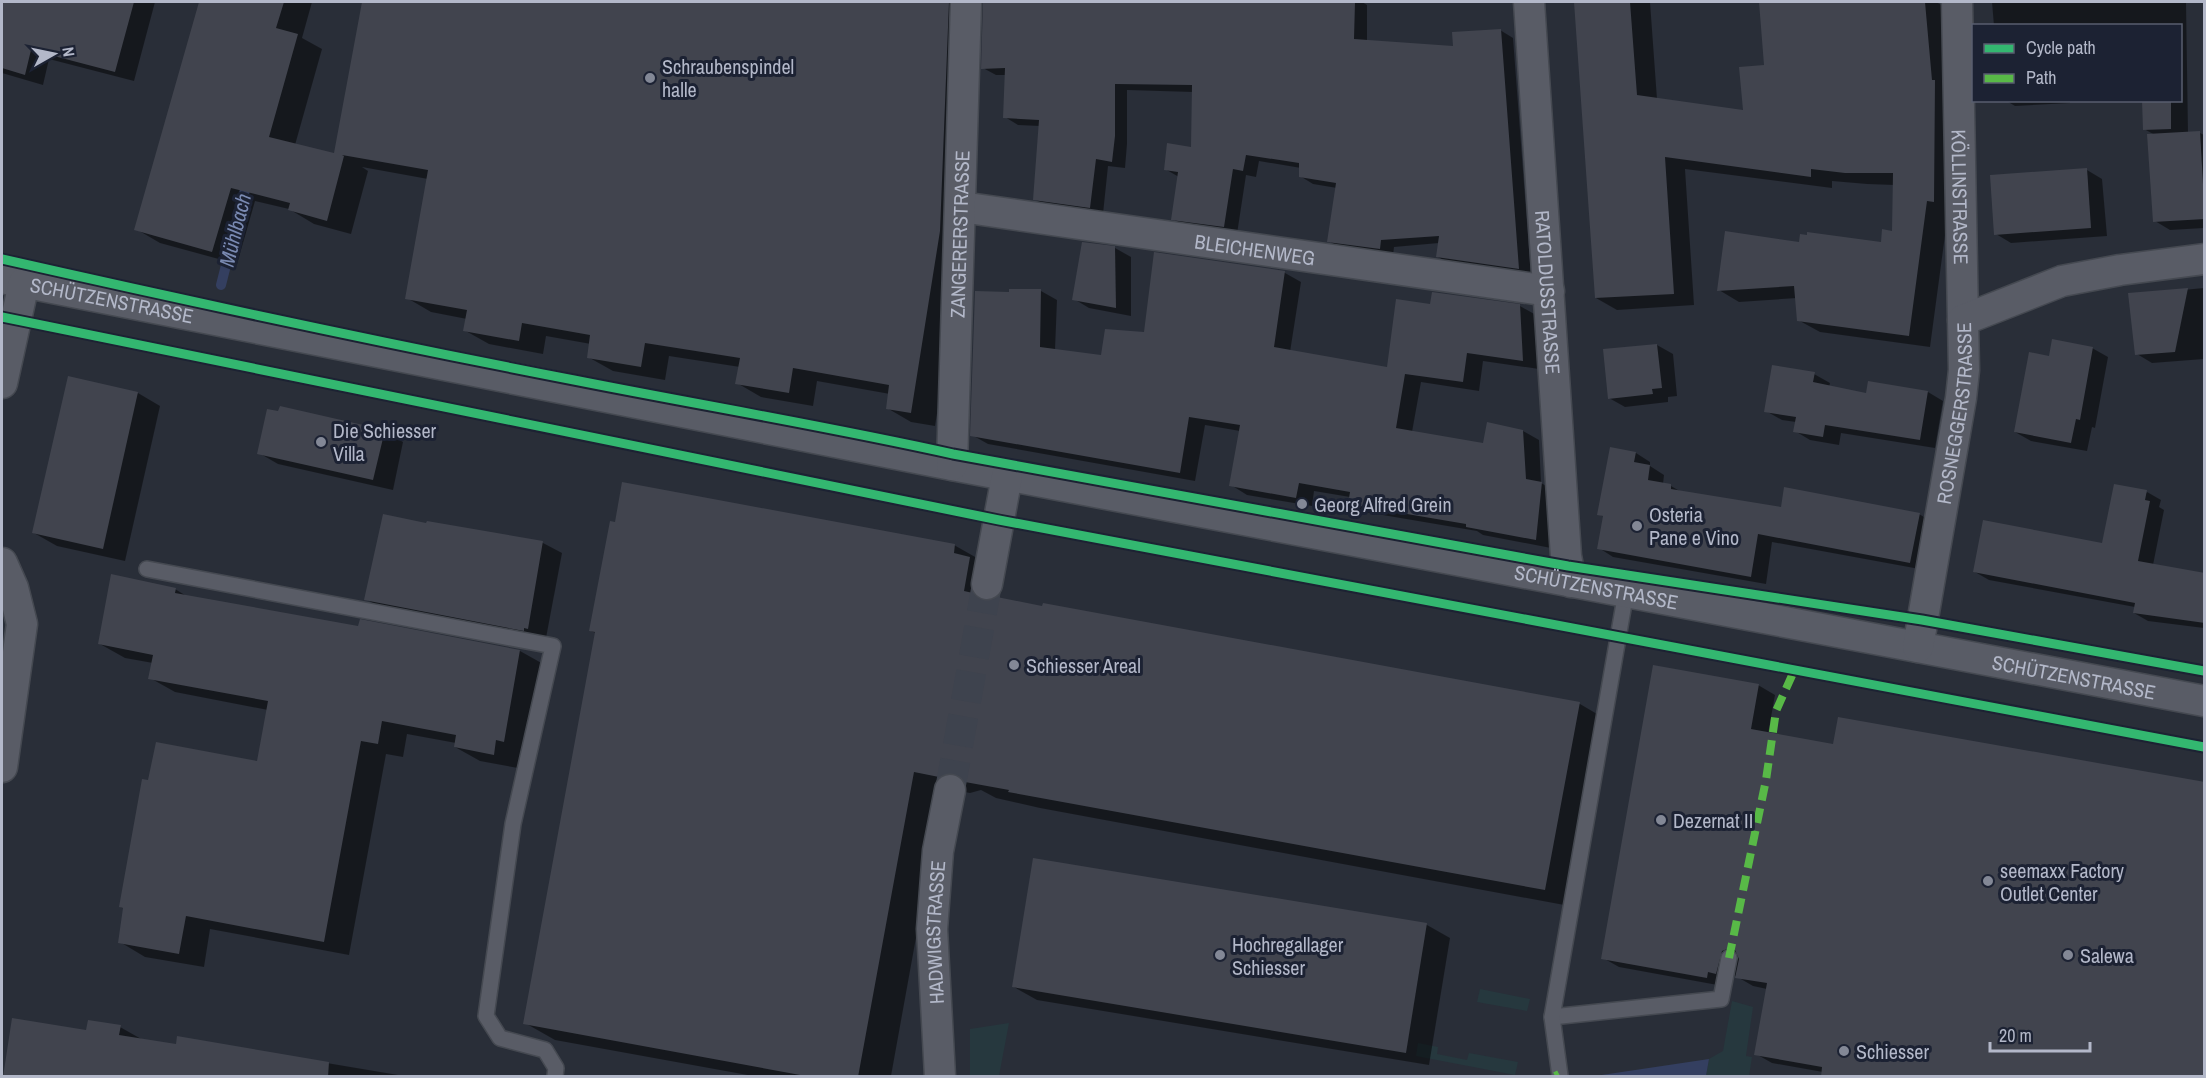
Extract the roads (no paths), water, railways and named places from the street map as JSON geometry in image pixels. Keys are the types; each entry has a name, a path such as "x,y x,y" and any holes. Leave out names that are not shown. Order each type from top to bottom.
{"street":[{"name":"ZANGERERSTRASSE","path":"952,465 966,2"},
{"name":"RATOLDUSSTRASSE","path":"1529,2 1566,556 1571,582"},
{"name":"KÖLLINSTRASSE","path":"1957,2 1963,320"},
{"name":"BLEICHENWEG","path":"961,207 1549,291"},
{"name":"ROSNEGGERSTRASSE","path":"1918,647 1961,398 1964,369 1963,320 2062,281 2120,270 2205,259"},
{"name":"SCHÜTZENSTRASSE","path":"13,281 1007,476 2205,701"},
{"path":"2,383 13,281"},
{"path":"987,584 1007,476"},
{"path":"2,563 14,588 22,624 2,767"},
{"name":"HADWIGSTRASSE","path":"940,1077 934,974 934,889 938,851 950,790"}],"lane":[{"path":"147,569 553,646 513,824 486,1016 500,1038 545,1050 556,1068 555,1077"},
{"path":"1560,1077 1552,1017 1626,592"},
{"path":"1552,1017 1721,999 1729,958"}],"water":[{"path":"1709,1059 1706,1076 1595,1076"}],"waterway":[{"name":"Mühlbach","path":"221,285 248,178"}],"tunnel":[{"path":"950,790 987,584"}],"place":[{"name":"Schraubenspindel halle","path":"650,78"},
{"name":"Die Schiesser Villa","path":"321,442"},
{"name":"Georg Alfred Grein","path":"1302,504"},
{"name":"Osteria Pane e Vino","path":"1637,526"},
{"name":"Schiesser Areal","path":"1014,665"},
{"name":"Dezernat II","path":"1661,820"},
{"name":"seemaxx Factory Outlet Center","path":"1988,881"},
{"name":"Hochregallager Schiesser","path":"1220,955"},
{"name":"Salewa","path":"2068,955"},
{"name":"Schiesser","path":"1844,1051"}]}
